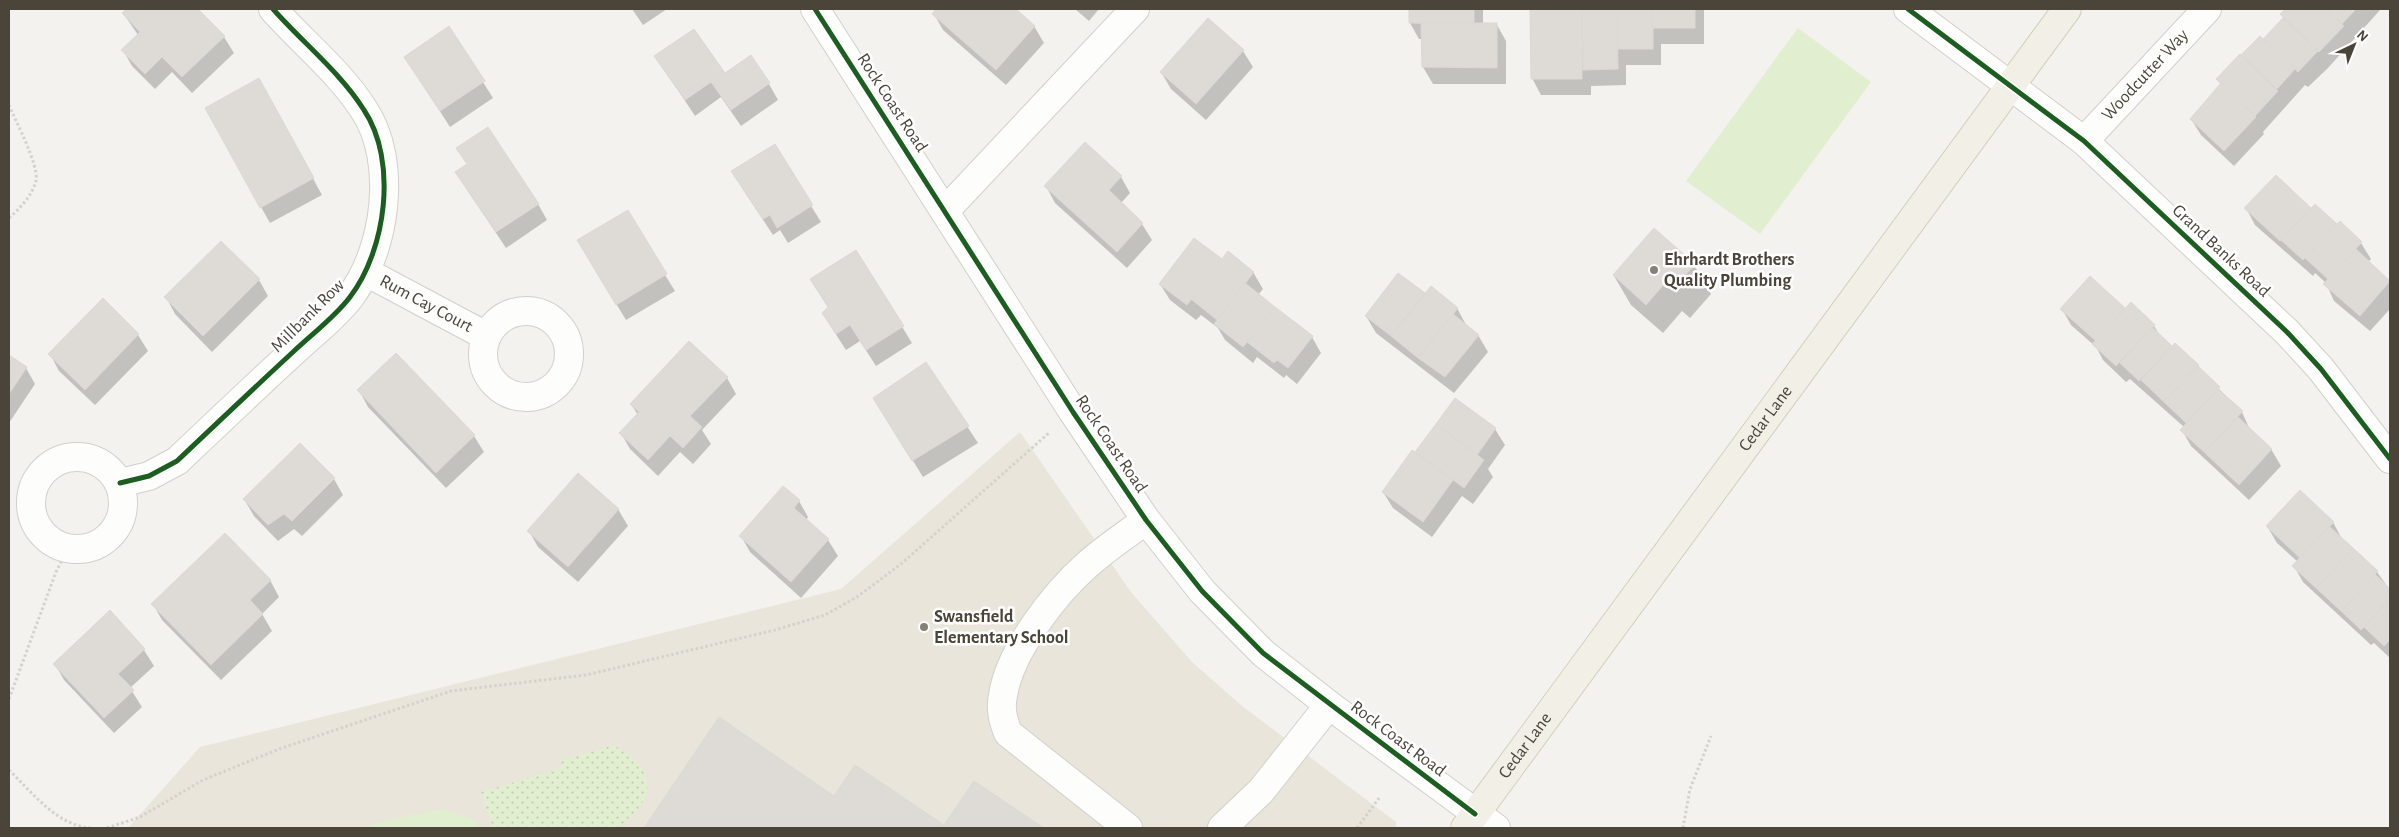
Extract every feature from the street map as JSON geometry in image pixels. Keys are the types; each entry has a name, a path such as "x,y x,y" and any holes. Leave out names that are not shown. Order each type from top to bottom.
{"main road":[{"name":"Cedar Lane","path":"1478,823 2066,9"}],"street":[{"name":"Millbank Row","path":"120,483 150,476 177,461 350,297 366,272 378,238 384,201 383,168 376,134 365,110 348,88 273,9"},
{"name":"Rock Coast Road","path":"815,9 1073,412 1146,520 1209,598 1263,653 1478,823"},
{"path":"945,211 1135,9"},
{"name":"Grand Banks Road","path":"1908,9 2011,84 2084,141 2287,332 2321,369 2390,459"},
{"name":"Woodcutter Way","path":"2084,141 2207,9"},
{"name":"Rum Cay Court","path":"366,272 486,336"},
{"path":"79,456 96,460 110,469 120,483 124,500 122,517 114,532 101,543 85,549 68,548 52,542 40,530 32,514 31,497 36,480 47,467 62,459 79,456"},
{"path":"1128,828 1008,733 1002,716 1003,695 1016,658 1034,628 1058,596 1087,565 1146,520"},
{"path":"1222,828 1261,791 1329,705"}],"path":[{"path":"9,105 32,162 36,180 30,196 9,218"},
{"path":"107,828 140,817 203,780 279,749 451,691 586,675 775,630 825,615 857,597 901,564 1073,412"},
{"path":"9,698 56,572 68,548"},
{"path":"1683,828 1690,789 1711,736"},
{"path":"9,770 57,816 80,828 91,828"},
{"path":"1357,828 1379,798"}],"shaded area":[{"name":"Swansfield Elementary School","path":"1020,432 1131,592 1192,662 1242,706 1396,822 1396,828 128,828 200,747 841,589"}],"green space":[{"path":"1798,28 1871,82 1760,234 1686,181"},
{"path":"614,745 640,765 646,777 647,786 643,802 618,827 492,828 481,792 562,768 560,761"},
{"path":"444,809 475,820 477,828 366,828 381,821"}],"building":[{"path":"127,9 198,9 225,36 182,77 162,57 145,74 121,50 140,32 122,13"},
{"path":"936,9 1016,9 1035,26 996,70 932,14"},
{"path":"1409,9 1474,9 1474,24 1409,23"},
{"path":"1530,9 1582,9 1582,79 1531,79"},
{"path":"1582,9 1617,9 1618,69 1583,70"},
{"path":"1617,9 1653,9 1653,49 1617,49"},
{"path":"1653,9 1695,9 1695,28 1652,28"},
{"path":"2285,9 2325,9 2344,26 2319,52 2280,14"},
{"path":"2325,9 2356,9 2342,24"},
{"path":"1208,18 1244,50 1196,104 1160,72"},
{"path":"2283,18 2318,51 2298,72 2263,39"},
{"path":"1421,23 1497,23 1497,68 1422,67"},
{"path":"449,26 485,81 440,111 404,57"},
{"path":"694,29 725,73 751,55 770,83 731,110 711,82 685,100 654,56"},
{"path":"2260,36 2295,69 2277,89 2241,55"},
{"path":"2240,54 2278,91 2255,116 2216,79"},
{"path":"259,78 314,178 260,208 205,108"},
{"path":"2221,83 2256,117 2224,151 2190,119"},
{"path":"488,127 539,204 496,232 455,172 467,164 456,148"},
{"path":"1085,142 1122,176 1109,190 1143,223 1117,252 1044,186"},
{"path":"775,144 813,205 777,228 770,215 763,219 731,171"},
{"path":"2276,175 2311,208 2280,241 2244,208"},
{"path":"2315,204 2337,224 2303,260 2281,240"},
{"path":"628,210 667,274 616,305 577,240"},
{"path":"2340,221 2362,242 2328,279 2305,258"},
{"name":"Ehrhardt Brothers Quality Plumbing","path":"1654,228 1695,264 1673,290 1665,283 1646,305 1613,275"},
{"path":"1194,238 1222,259 1187,305 1159,284"},
{"path":"221,241 260,279 203,336 164,297"},
{"path":"2356,249 2390,281 2360,316 2323,284"},
{"path":"856,250 904,326 866,350 850,325 836,334 822,313 828,307 810,279"},
{"path":"1228,251 1254,272 1217,320 1191,299"},
{"path":"1398,273 1425,293 1391,336 1365,316"},
{"path":"2090,276 2125,308 2096,341 2060,309"},
{"path":"1245,283 1275,307 1243,347 1214,324"},
{"path":"1431,286 1458,308 1418,358 1391,336"},
{"path":"103,298 139,334 85,390 48,354"},
{"path":"2131,302 2155,325 2116,366 2092,344"},
{"path":"1275,307 1313,336 1288,368 1277,360 1274,363 1247,342"},
{"path":"1453,314 1479,335 1445,377 1418,358"},
{"path":"2152,327 2172,346 2139,381 2120,363"},
{"path":"689,341 728,377 690,416 702,427 683,448 670,436 648,460 619,433 639,412 630,404"},
{"path":"2175,343 2199,365 2164,402 2141,380"},
{"path":"396,353 475,435 436,473 357,390"},
{"path":"9,355 27,367 9,394"},
{"path":"926,362 969,426 912,461 873,398"},
{"path":"2198,366 2220,387 2186,423 2164,402"},
{"path":"2218,389 2243,411 2204,452 2180,430"},
{"path":"1455,398 1496,428 1477,455 1436,424"},
{"path":"2238,417 2272,449 2239,485 2204,452"},
{"path":"1436,424 1484,460 1464,488 1415,452"},
{"path":"300,443 335,478 292,521 284,514 268,525 243,499"},
{"path":"1412,450 1453,480 1423,522 1382,492"},
{"path":"578,473 619,509 568,567 527,531"},
{"path":"783,486 800,500 794,508 829,539 791,582 739,536"},
{"path":"2300,490 2334,522 2300,558 2266,526"},
{"path":"2329,526 2353,548 2316,588 2292,566"},
{"path":"225,533 271,580 250,600 263,614 211,665 151,604"},
{"path":"2353,548 2378,571 2341,611 2316,588"},
{"path":"2375,574 2390,589 2390,599 2361,630 2341,611"},
{"path":"2390,599 2390,640 2384,646 2364,627"},
{"path":"110,610 145,649 118,674 134,690 104,718 53,664"},
{"path":"719,717 834,796 855,765 944,825 974,781 1044,828 644,828"}],"cycle path":[{"path":"120,483 149,476 177,461 337,312 350,297 362,278 372,255 379,231 384,179 381,154 375,131 364,110 344,83 273,9"},
{"path":"815,9 1073,412 1146,520 1202,591 1263,653 1475,814"},
{"path":"1908,9 2084,141 2287,332 2321,369 2390,459"}],"place":[{"name":"Ehrhardt Brothers Quality Plumbing","path":"1654,270"},
{"name":"Swansfield Elementary School","path":"924,627"}]}
